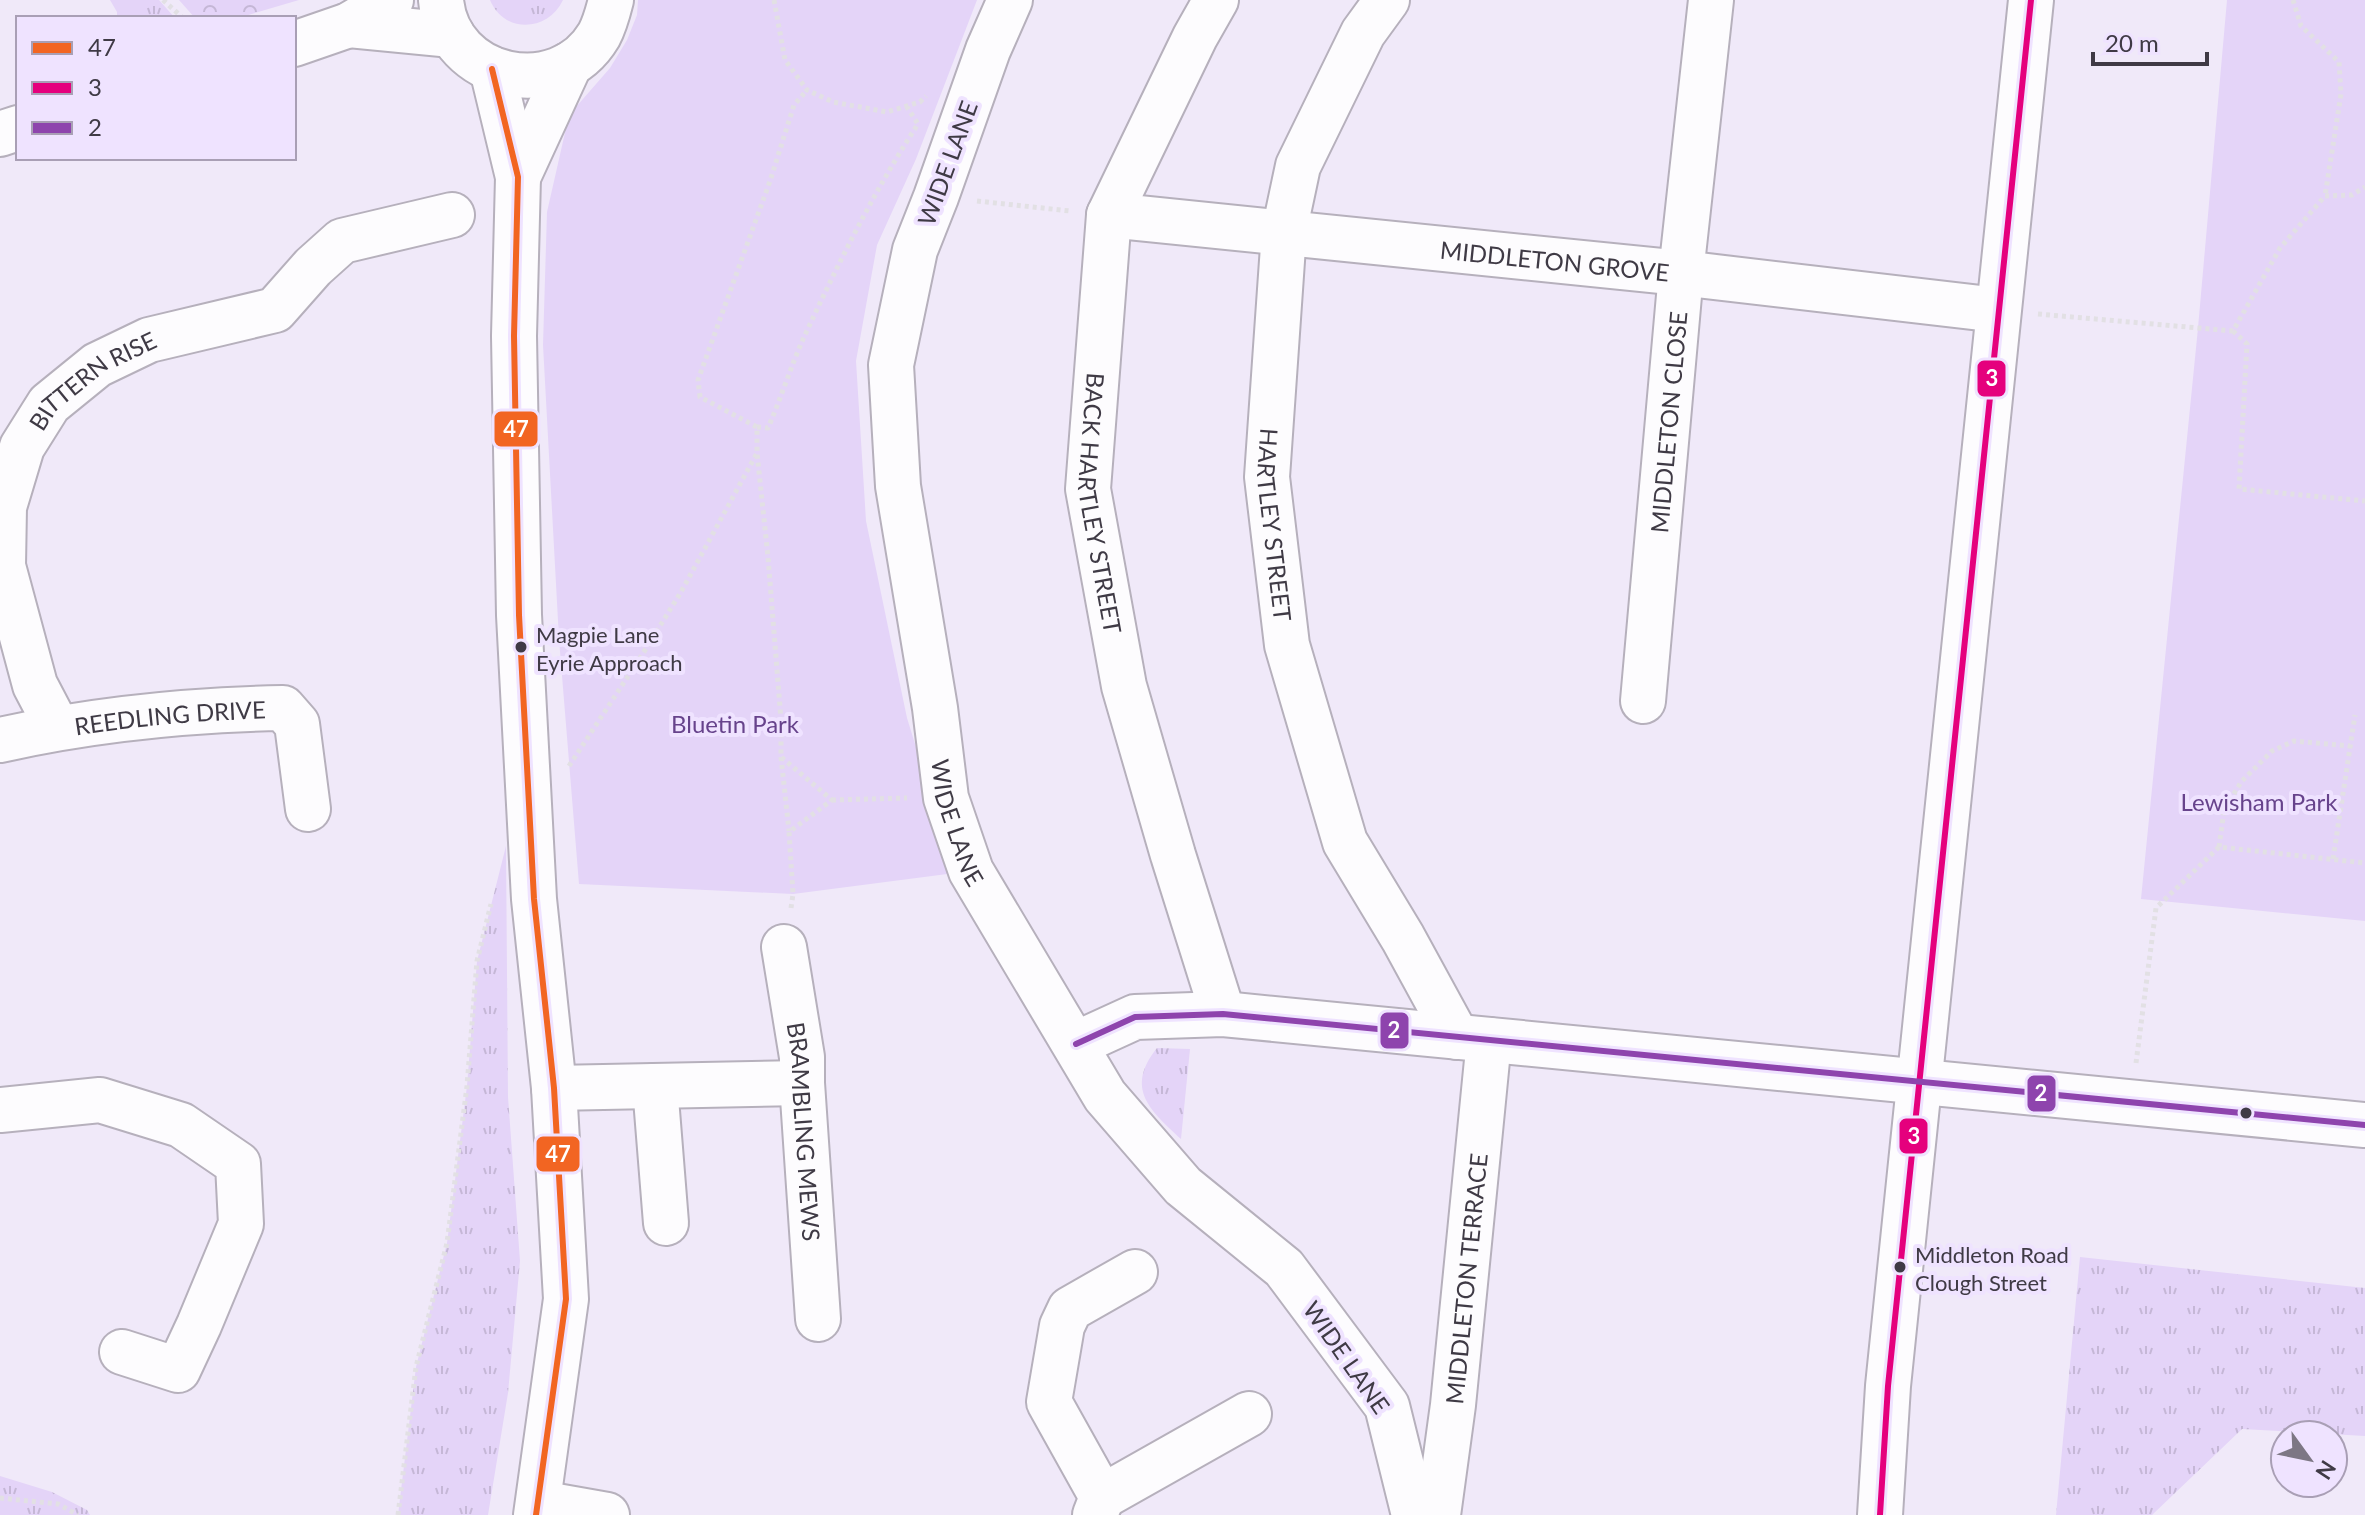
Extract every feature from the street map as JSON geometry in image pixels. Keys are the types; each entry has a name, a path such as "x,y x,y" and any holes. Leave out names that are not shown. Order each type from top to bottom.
{"street":[{"path":"296,43 349,25 391,0"},
{"path":"349,25 446,18 469,55 492,69 511,75 531,76 570,64 585,52 598,37 607,19 611,0"},
{"name":"WIDE LANE","path":"1010,0 988,50 915,250 891,365 898,486 935,708 946,798 971,871 1105,1096 1183,1186 1284,1268 1387,1406 1414,1515"},
{"name":"BACK HARTLEY STREET","path":"1216,0 1109,215 1088,489 1124,686 1223,1014"},
{"name":"HARTLEY STREET","path":"1387,0 1363,33 1298,166 1284,232 1267,477 1287,645 1345,842 1403,938 1473,1038"},
{"name":"MIDDLETON CLOSE","path":"1643,701 1681,273 1711,0"},
{"path":"1880,1515 1888,1386 2031,0"},
{"path":"518,177 570,64"},
{"path":"492,69 518,177 514,336 518,568 534,899 554,1088 566,1299 538,1509 607,1515"},
{"name":"BITTERN RISE","path":"57,727 35,685 3,566 4,507 22,447 49,404 97,365 149,340 275,310 313,267 342,241 452,215"},
{"name":"MIDDLETON GROVE","path":"1109,215 1681,273 1998,310"},
{"name":"REEDLING DRIVE","path":"0,740 57,727 134,716 283,708 297,724 308,809"},
{"name":"BRAMBLING MEWS","path":"784,947 802,1057 818,1319"},
{"path":"1076,1044 1135,1017 1223,1014 2365,1125"},
{"name":"MIDDLETON TERRACE","path":"1438,1515 1453,1405 1473,1038"},
{"path":"554,1088 802,1083"},
{"path":"655,1086 666,1223"},
{"path":"0,1110 100,1100 181,1125 238,1164 241,1224 178,1370 122,1352"},
{"path":"1135,1272 1070,1309 1062,1326 1049,1402 1098,1506 1249,1414"}],"path":[{"path":"163,0 181,16"},
{"path":"774,0 785,60 807,90 833,102 887,112 920,102 930,92"},
{"path":"2233,331 2280,248 2325,196 2341,94 2339,62 2301,26 2293,0"},
{"path":"807,90 794,105 698,380 700,397 757,427 768,428 803,340 856,231 893,162 918,124 907,107"},
{"path":"2352,195 2365,187"},
{"path":"2325,196 2365,196"},
{"path":"936,197 1109,215"},
{"path":"1998,310 2233,331 2247,344 2239,489 2365,501"},
{"path":"757,427 793,894 784,947"},
{"path":"529,809 573,761 642,655 681,592 757,453"},
{"path":"2333,859 2355,715"},
{"path":"2131,1102 2156,908 2219,847 2224,811 2241,782 2272,751 2294,741 2350,746"},
{"path":"781,757 832,800"},
{"path":"789,832 832,800 946,798"},
{"path":"2219,847 2365,863"},
{"path":"398,1515 416,1367 447,1243 467,1086 477,961 492,903"},
{"path":"0,1498 58,1504 78,1515"}],"green space":[{"path":"110,0 159,0 173,16 117,16"},
{"path":"179,0 299,0 245,16 193,16"},
{"path":"490,0 563,0 547,18 526,25 505,19"},
{"name":"Bluetin Park","path":"638,0 977,0 916,159 877,245 856,361 866,521 907,718 955,873 793,894 579,884 559,639 543,345 547,212 569,115 610,68 627,40 637,15"},
{"name":"Lewisham Park","path":"2227,0 2365,0 2365,921 2141,899"},
{"path":"506,846 508,1097 520,1261 508,1393 488,1515 398,1515 416,1367 447,1243 467,1086 477,961"},
{"path":"1157,1048 1190,1049 1181,1139 1152,1109 1142,1087 1147,1063"},
{"path":"2080,1257 2365,1288 2365,1436 2349,1435 2349,1419 2269,1419 2269,1431 2242,1429 2152,1515 2056,1515"},
{"path":"0,1476 52,1492 87,1510 90,1515 0,1515"}],"transit line":[{"name":"3","path":"1880,1515 1888,1386 2031,0"},
{"name":"47","path":"492,69 518,177 514,336 519,615 534,899 554,1088 566,1299 536,1515"},
{"name":"2","path":"1076,1044 1135,1017 1223,1014 2365,1125"}],"place":[{"name":"Magpie Lane Eyrie Approach","path":"521,647"},
{"name":"Middleton Road Clough Street","path":"1900,1267"}]}
